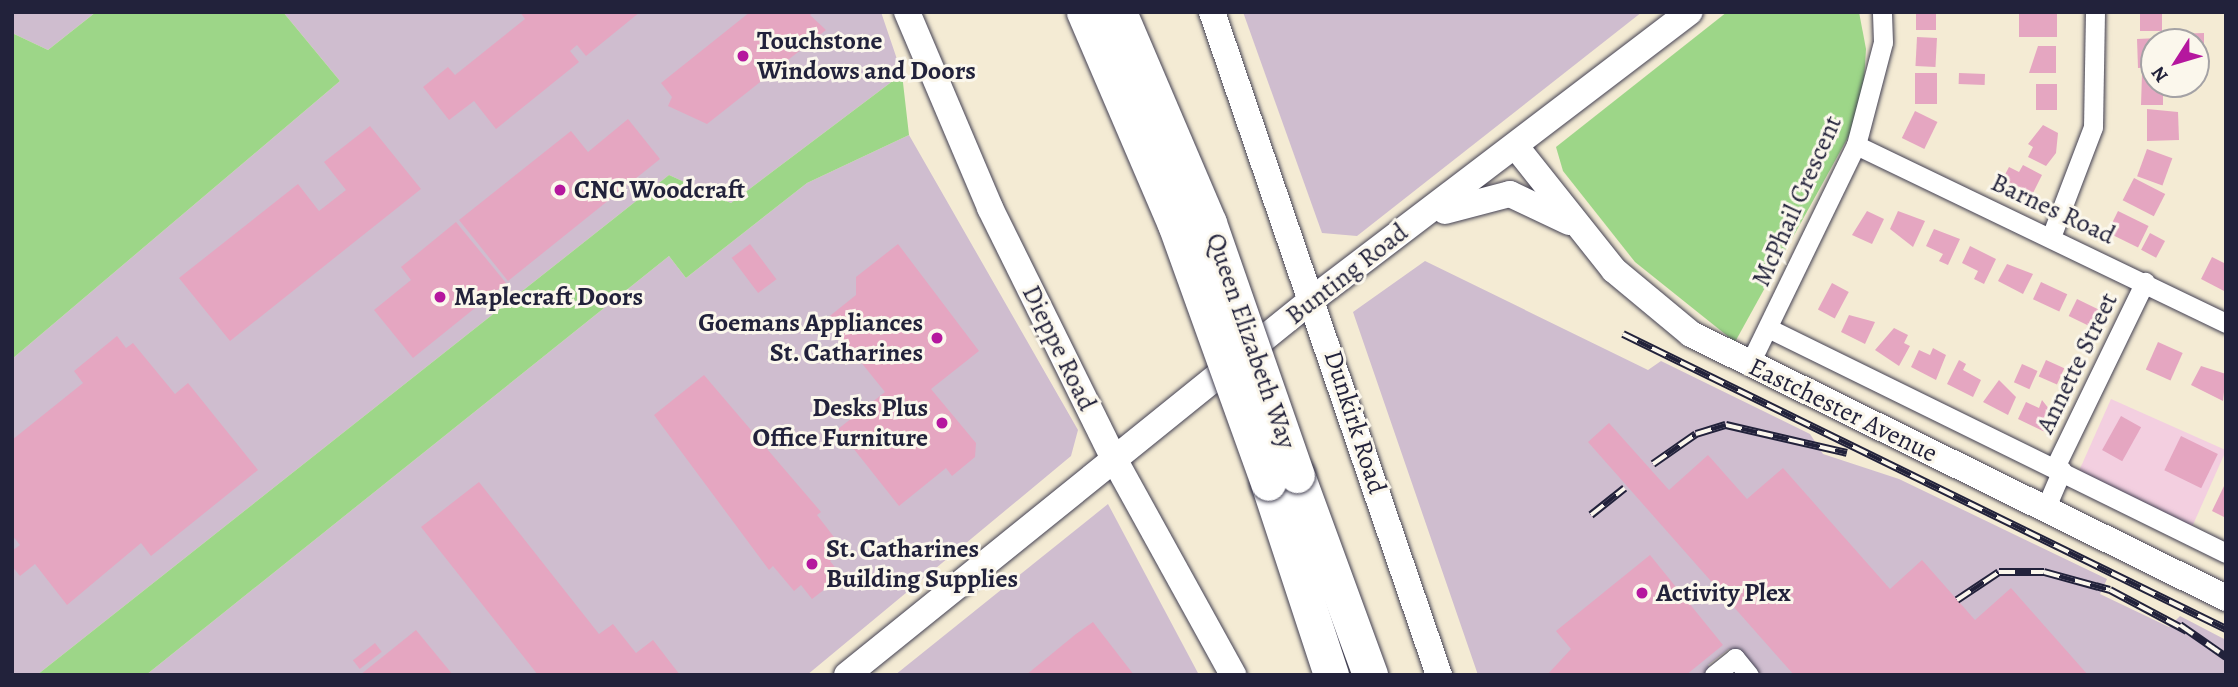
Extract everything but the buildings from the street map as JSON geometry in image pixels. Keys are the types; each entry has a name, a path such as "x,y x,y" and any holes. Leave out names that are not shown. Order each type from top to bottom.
{"highway":[{"name":"Queen Elizabeth Way","path":"1084,12 1283,479 1370,675"},
{"name":"Queen Elizabeth Way","path":"1119,12 1209,223 1283,479 1331,675"}],"street":[{"name":"Dieppe Road","path":"907,12 984,196 1114,459 1233,675"},
{"name":"Dunkirk Road","path":"1212,12 1314,298 1439,675"},
{"name":"Bunting Road","path":"846,675 1314,298 1517,148 1690,12"},
{"name":"McPhail Crescent","path":"1749,365 1856,145 1883,42 1882,12"},
{"path":"2051,237 2093,127 2095,12"},
{"name":"Barnes Road","path":"1856,145 2226,323"},
{"name":"Eastchester Avenue","path":"1517,148 1581,229 1652,306 1749,365 2046,506 2226,598"},
{"path":"1405,229 1477,199 1510,194 1581,229"},
{"name":"Annette Street","path":"2046,506 2059,468 2145,282"},
{"name":"Eastchester Avenue","path":"1768,328 2059,468 2226,553"},
{"path":"1714,675 1735,658 1749,675"}],"shaded area":[{"path":"12,12 96,12 48,50 12,33"},
{"path":"283,12 881,12 902,74 731,203 669,175 37,675 12,675 12,359 340,81"},
{"path":"1243,12 1642,12 1357,236 1322,233"},
{"path":"909,135 1078,430 1071,456 807,675 146,675 669,256 686,278 807,183"},
{"path":"1425,261 1648,370 1661,361 1810,434 1823,454 1899,479 2107,579 2100,594 2169,627 2180,616 2226,640 2226,675 1752,675 1729,649 1708,665 1716,675 1478,675 1353,312"},
{"path":"2111,399 2226,450 2192,528 2076,477"},
{"path":"1108,504 1199,675 895,675"}],"green space":[{"path":"96,12 283,12 340,81 12,359 12,33 48,50"},
{"path":"1727,12 1859,12 1866,49 1862,112 1735,342 1635,262 1563,171 1556,147"},
{"path":"902,74 909,135 807,183 686,278 669,256 146,675 37,675 669,175 731,203"}],"railway":[{"path":"1623,334 2226,629"},
{"path":"1653,464 1696,434 1726,425 1847,453"},
{"path":"1591,515 1625,488"},
{"path":"1957,600 1999,572 2044,572 2110,590 2187,631"},
{"path":"2180,625 2226,657"}],"place":[{"name":"Touchstone Windows and Doors","path":"743,56"},
{"name":"CNC Woodcraft","path":"560,190"},
{"name":"Maplecraft Doors","path":"440,297"},
{"name":"Goemans Appliances St. Catharines","path":"937,338"},
{"name":"Desks Plus Office Furniture","path":"942,423"},
{"name":"St. Catharines Building Supplies","path":"812,564"},
{"name":"Activity Plex","path":"1642,593"}]}
